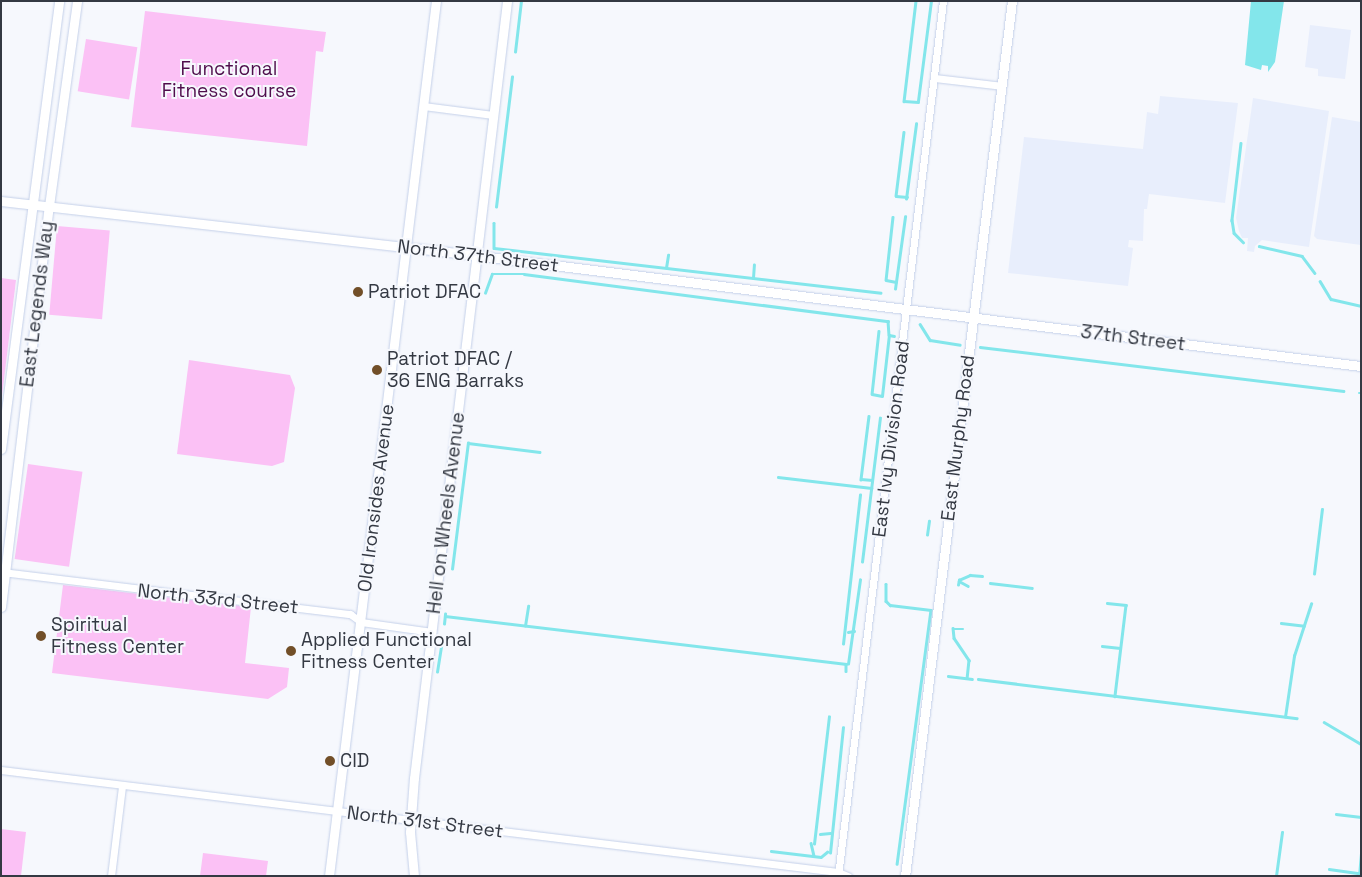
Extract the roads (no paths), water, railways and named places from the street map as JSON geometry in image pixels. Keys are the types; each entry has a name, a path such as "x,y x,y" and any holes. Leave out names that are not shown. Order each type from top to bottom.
{"street":[{"name":"East Legends Way","path":"1,450 30,204 59,1"},
{"name":"East Legends Way","path":"1,607 3,572 48,206 77,1"},
{"name":"Old Ironsides Avenue","path":"329,876 436,1"},
{"name":"Hell on Wheels Avenue","path":"414,876 411,821 507,1"},
{"name":"East Ivy Division Road","path":"838,874 943,1"},
{"name":"East Murphy Road","path":"906,876 1012,1"},
{"path":"934,78 1002,86"},
{"path":"423,106 493,115"},
{"name":"North 37th Street","path":"1,201 476,255 906,310"},
{"name":"37th Street","path":"906,310 1361,366"},
{"name":"North 33rd Street","path":"3,572 350,614 361,622 432,632"},
{"name":"North 31st Street","path":"1,770 848,876"},
{"path":"111,876 122,786"}],"water":[{"path":"1251,1 1284,1 1275,62 1268,72 1268,66 1262,65 1261,70 1245,65"}],"waterway":[{"path":"515,52 521,1"},
{"path":"916,1 904,101 918,102"},
{"path":"918,101 931,1"},
{"path":"496,207 512,77"},
{"path":"906,199 916,124"},
{"path":"904,132 896,196 907,197"},
{"path":"1241,143 1232,220 1234,233 1243,242"},
{"path":"893,217 886,280 896,282"},
{"path":"895,289 905,217"},
{"path":"494,223 494,248 880,293"},
{"path":"1259,246 1302,256 1315,273"},
{"path":"666,268 668,255"},
{"path":"753,278 754,265"},
{"path":"485,293 492,274 524,274 888,321 889,335"},
{"path":"1320,281 1331,299 1361,306"},
{"path":"920,324 930,340 960,345"},
{"path":"879,331 872,394 882,396 889,335 894,336"},
{"path":"980,347 1343,391"},
{"path":"869,416 861,479 872,480"},
{"path":"862,562 880,418"},
{"path":"452,569 468,443 539,452"},
{"path":"778,477 871,488"},
{"path":"843,644 860,495"},
{"path":"1314,574 1322,509"},
{"path":"927,535 929,521"},
{"path":"958,585 959,580 970,575 982,576"},
{"path":"848,664 860,580"},
{"path":"959,581 968,586"},
{"path":"990,583 1032,588"},
{"path":"886,584 886,601 890,605 931,610 897,864"},
{"path":"1107,603 1126,605 1115,696"},
{"path":"1285,717 1294,656 1311,604"},
{"path":"525,626 528,606"},
{"path":"444,624 445,614"},
{"path":"445,616 846,664 846,671"},
{"path":"1281,623 1304,626"},
{"path":"953,628 954,638 969,660 967,678"},
{"path":"953,629 963,629"},
{"path":"848,632 854,631"},
{"path":"437,672 441,646"},
{"path":"1102,646 1120,648"},
{"path":"948,676 972,679"},
{"path":"978,679 1297,718"},
{"path":"814,844 829,717"},
{"path":"1324,722 1361,744"},
{"path":"830,853 843,728"},
{"path":"1336,814 1361,817"},
{"path":"1276,876 1282,832"},
{"path":"820,834 830,833"},
{"path":"811,843 814,856"},
{"path":"771,851 821,857 827,852"},
{"path":"1359,876 1361,854"},
{"path":"1329,869 1359,873"}],"place":[{"name":"Patriot DFAC","path":"358,292"},
{"name":"Patriot DFAC / 36 ENG Barraks","path":"377,370"},
{"name":"Spiritual Fitness Center","path":"41,636"},
{"name":"Applied Functional Fitness Center","path":"291,651"},
{"name":"CID","path":"330,761"}],"park label":[{"name":"Functional Fitness course","path":"229,80"}]}
